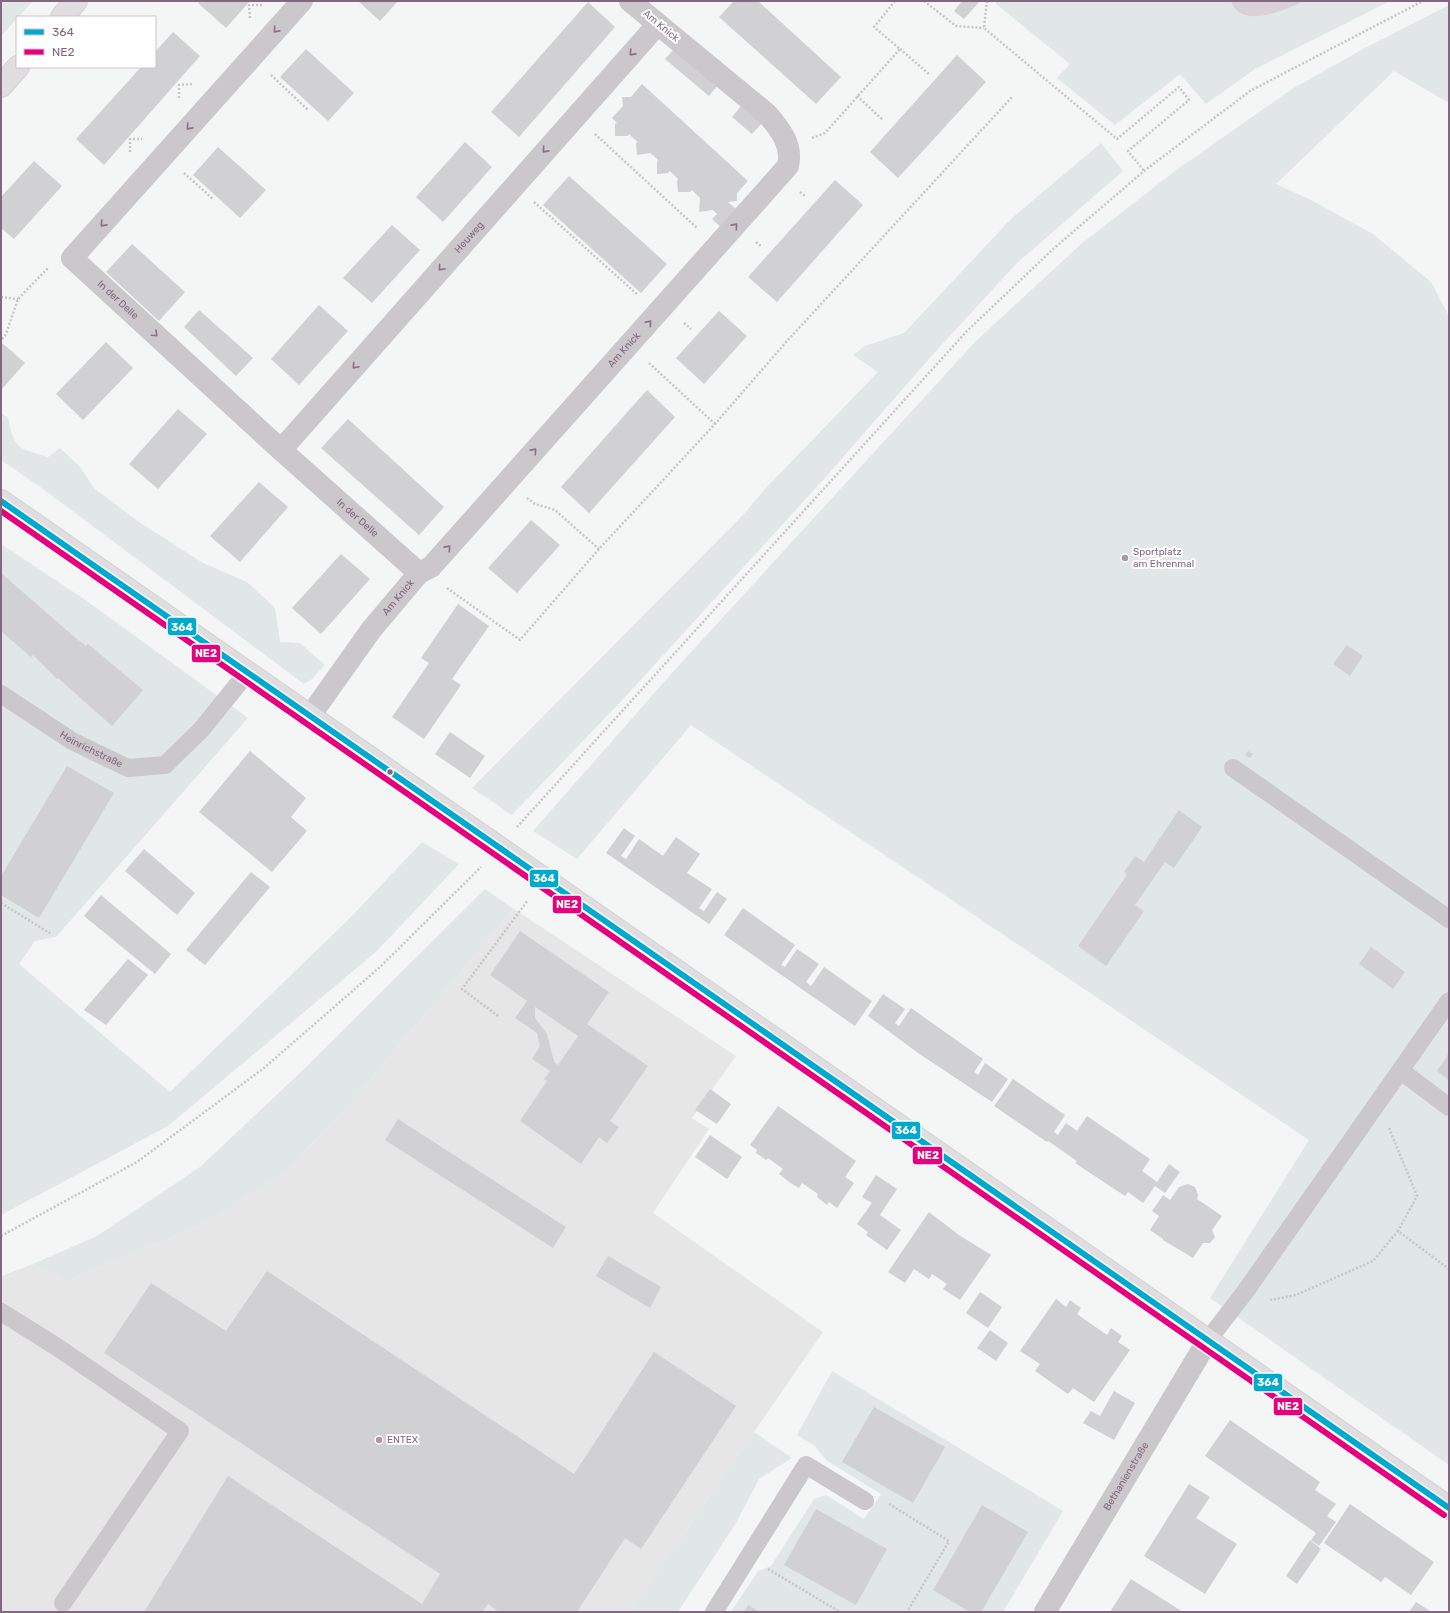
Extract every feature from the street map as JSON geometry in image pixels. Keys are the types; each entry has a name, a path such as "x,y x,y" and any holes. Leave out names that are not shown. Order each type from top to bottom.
{"street":[{"path":"63,16 76,1"},
{"path":"72,258 302,1"},
{"name":"Am Knick","path":"310,716 371,630 419,573 431,568 788,166 790,157 789,147 781,131 767,114 630,1"},
{"name":"Heuweg","path":"281,450 514,184 658,24"},
{"path":"1,86 17,68"},
{"name":"In der Delle","path":"72,258 281,450 419,573"},
{"path":"1,501 1449,1508"},
{"name":"Bethanienstraße","path":"1045,1612 1208,1340"}],"lane":[{"name":"Heinrichstraße","path":"1,694 72,741 128,768 165,765 201,730 247,673"},
{"path":"1233,768 1449,918"},
{"path":"1208,1340 1244,1292 1449,1001"},
{"path":"1401,1071 1449,1107"},
{"path":"1,1312 57,1347 180,1431 63,1603"},
{"path":"714,1612 806,1465 865,1501"}],"path":[{"path":"896,1 874,27 930,75"},
{"path":"924,1 956,26 984,28 1117,139 1179,87 1189,100 1128,151 1144,171"},
{"path":"984,28 987,1"},
{"path":"512,833 967,330 1052,250 1144,171 1250,91 1423,1"},
{"path":"789,147 825,133 900,49"},
{"path":"254,54 275,80 308,110"},
{"path":"857,96 883,120"},
{"path":"419,573 444,586 520,640 599,549 715,424 900,217 1013,96"},
{"path":"575,116 717,246"},
{"path":"164,155 213,199"},
{"path":"514,184 657,313"},
{"path":"2,339 6,334 18,299 51,265 72,258"},
{"path":"1,297 18,299"},
{"path":"629,345 715,424"},
{"path":"508,480 535,504 555,510 599,549"},
{"path":"1,1236 137,1162 264,1068 380,967 465,884 486,861"},
{"path":"498,1016 462,989 544,878"},
{"path":"1,903 51,934"},
{"path":"1244,1292 1271,1301 1296,1295 1373,1261 1398,1231 1417,1196 1378,1101"},
{"path":"1398,1231 1449,1269"},
{"path":"865,1501 877,1497 949,1541 908,1612"},
{"path":"749,1558 840,1612"}],"shaded area":[{"path":"1,1 33,1 19,16 16,16 16,20 1,36"},
{"path":"996,1 1390,1 1255,69 1206,104 1180,74 1115,125 1057,78 1070,64 996,4"},
{"path":"1231,1 1304,1 1275,13 1253,16 1236,10"},
{"path":"1449,5 1449,103 1394,71 1276,184 1309,199 1373,234 1431,282 1449,316 1449,1465 1210,1298 1309,1140 691,725 577,859 533,831 671,674 975,342 1080,245 1175,171 1292,89 1363,49"},
{"path":"1101,143 1123,171 1016,264 936,351 823,480 627,695 512,815 472,788 743,515 765,489 878,372 853,355 865,346 904,333 1011,219"},
{"path":"1,413 8,418 13,436 19,446 30,452 48,457 60,448 79,466 95,489 139,522 203,563 247,582 275,608 280,642 300,643 325,665 312,679 304,684 43,489 1,460"},
{"path":"1,544 84,599 248,718 56,937 35,941 19,964 170,1092 350,918 422,842 459,864 377,951 168,1126 1,1215"},
{"path":"485,889 514,909 349,1105 287,1170 208,1222 64,1282 33,1264 97,1236 200,1167 303,1070"},
{"path":"514,909 736,1056 692,1118 709,1129 653,1213 823,1332 630,1612 1,1612 1,1276 33,1264 64,1282 208,1222 287,1170 349,1105"},
{"path":"832,1371 1063,1511 1003,1612 731,1612 758,1571 771,1566 814,1499 826,1495 864,1519 881,1494 826,1460 815,1446 797,1435"},
{"path":"754,1432 792,1458 759,1479 736,1523 678,1612 630,1612"}],"building":[{"path":"200,1 250,1 226,28 198,3"},
{"path":"358,1 398,1 380,21"},
{"path":"734,1 758,1 841,77 816,104 719,17"},
{"path":"962,1 980,1 964,19 954,11"},
{"path":"588,2 615,27 519,137 491,112"},
{"path":"173,32 200,56 104,165 76,139 140,68 156,68 156,51"},
{"path":"306,49 354,93 328,121 280,77"},
{"path":"674,49 717,86 709,96 665,59"},
{"path":"957,55 986,82 898,178 870,152"},
{"path":"642,84 748,181 737,193 737,201 728,202 738,211 722,228 712,219 717,214 713,210 699,212 700,198 692,190 690,192 678,192 678,179 670,171 668,173 657,174 658,160 654,156 650,153 637,155 636,143 638,142 629,134 628,136 615,136 615,124 617,123 612,118 623,106 622,97 631,97"},
{"path":"741,106 762,123 752,134 732,117"},
{"path":"465,142 492,167 443,222 416,197"},
{"path":"218,147 266,190 240,218 193,175"},
{"path":"34,161 62,186 14,239 1,228 1,197"},
{"path":"569,176 667,264 641,293 543,205"},
{"path":"835,180 863,205 777,302 748,277"},
{"path":"392,225 420,250 372,303 343,278"},
{"path":"132,244 185,292 159,321 106,272"},
{"path":"319,305 348,331 299,385 271,359"},
{"path":"199,310 253,358 236,376 184,327"},
{"path":"719,311 747,336 704,384 676,358"},
{"path":"1,342 25,363 1,390"},
{"path":"106,342 133,368 83,420 56,394"},
{"path":"647,390 675,417 589,513 561,487"},
{"path":"178,409 207,434 158,489 129,464"},
{"path":"348,419 444,507 419,535 321,448"},
{"path":"259,482 288,507 240,562 210,536"},
{"path":"531,520 560,545 517,593 488,568"},
{"path":"341,554 370,579 321,634 292,608"},
{"path":"1,573 72,635 86,646 88,644 143,690 112,726 58,678 57,679 33,655 31,657 1,631"},
{"path":"458,604 489,626 452,679 461,685 424,739 392,717 429,663 421,658"},
{"path":"1347,645 1363,656 1350,676 1333,664"},
{"path":"450,732 485,756 470,778 435,754"},
{"path":"250,751 306,798 291,817 307,831 272,872 199,812"},
{"path":"1248,751 1253,754 1250,758 1245,755"},
{"path":"67,766 114,793 39,918 1,895 1,876"},
{"path":"1179,810 1202,827 1174,868 1165,862 1135,905 1144,911 1106,966 1078,946 1127,875 1124,872 1135,856 1144,862"},
{"path":"624,828 635,836 621,856 626,859 639,839 663,856 676,837 700,854 687,873 712,889 699,908 704,911 717,892 727,899 709,924 606,853"},
{"path":"144,849 195,893 177,915 125,871"},
{"path":"251,872 270,887 205,965 186,950"},
{"path":"101,895 171,954 155,974 84,916"},
{"path":"743,908 795,945 781,965 785,967 797,949 819,964 806,982 811,986 824,967 872,1001 855,1026 724,935"},
{"path":"520,931 609,992 587,1024 648,1066 610,1121 619,1127 607,1143 599,1137 581,1164 520,1121 547,1081 544,1079 550,1071 532,1059 540,1046 537,1033 515,1018 527,1001 490,975","holes":["535,1007 578,1036 558,1065 555,1063 547,1034 535,1018"]},
{"path":"1371,947 1405,972 1393,989 1359,964"},
{"path":"128,959 148,975 106,1025 84,1010"},
{"path":"883,994 905,1009 895,1023 899,1026 911,1008 983,1059 974,1072 978,1075 985,1063 1008,1079 992,1102 918,1053 868,1016"},
{"path":"1449,1053 1449,1080 1437,1071"},
{"path":"1013,1079 1065,1115 1054,1132 1058,1135 1066,1123 1077,1131 1087,1116 1150,1159 1142,1171 1157,1182 1169,1164 1180,1172 1165,1193 1155,1186 1143,1203 1128,1192 1125,1196 1075,1163 1077,1161 1048,1141 1047,1142 994,1106"},
{"path":"710,1089 731,1104 717,1124 695,1110"},
{"path":"778,1106 856,1161 845,1177 854,1183 837,1208 829,1202 827,1205 817,1197 818,1194 802,1183 799,1188 789,1182 779,1174 783,1169 768,1158 766,1160 756,1153 757,1150 750,1145"},
{"path":"398,1119 566,1227 553,1248 385,1140"},
{"path":"710,1135 742,1157 727,1179 695,1157"},
{"path":"876,1175 897,1189 880,1215 901,1230 887,1250 866,1235 868,1232 857,1224 872,1203 862,1197"},
{"path":"1188,1184 1195,1187 1198,1195 1197,1199 1222,1216 1212,1230 1215,1237 1210,1243 1203,1243 1193,1258 1163,1240 1150,1230 1159,1216 1152,1211 1163,1195 1170,1200 1179,1187"},
{"path":"929,1212 959,1235 991,1255 960,1300 943,1289 947,1284 932,1274 929,1279 914,1269 905,1283 888,1272"},
{"path":"608,1256 661,1287 650,1308 596,1276"},
{"name":"ENTEX","path":"267,1271 574,1474 654,1352 736,1406 641,1549 625,1538 577,1612 499,1612 488,1604 482,1612 144,1612 228,1476 422,1604 440,1574 104,1353 151,1283 226,1331"},
{"path":"980,1292 1002,1307 988,1328 966,1313"},
{"path":"1056,1299 1066,1307 1070,1300 1081,1308 1077,1314 1107,1335 1111,1328 1122,1336 1118,1342 1130,1350 1094,1402 1073,1388 1068,1394 1035,1371 1040,1364 1020,1351"},
{"path":"990,1330 1008,1343 996,1361 977,1348"},
{"path":"1114,1391 1135,1403 1114,1440 1083,1423 1091,1411 1100,1416"},
{"path":"874,1407 945,1447 913,1503 842,1462"},
{"path":"1230,1420 1320,1482 1315,1490 1336,1504 1327,1516 1336,1522 1319,1546 1311,1540 1316,1533 1205,1456"},
{"path":"1189,1484 1210,1497 1196,1518 1237,1544 1205,1594 1144,1556"},
{"path":"1350,1504 1434,1562 1411,1595 1385,1577 1381,1582 1324,1543"},
{"path":"982,1505 1028,1532 981,1612 970,1612 933,1590"},
{"path":"816,1509 887,1549 856,1605 784,1565"},
{"path":"1310,1540 1321,1549 1297,1584 1286,1576"},
{"path":"1131,1579 1183,1612 1110,1612"},
{"path":"1416,1602 1427,1609 1431,1612 1409,1612"},
{"path":"748,1605 760,1612 744,1612"}],"transit line":[{"name":"364","path":"1,501 1449,1508"},
{"name":"NE2","path":"1,511 1444,1515"}],"place":[{"name":"Sportplatz am Ehrenmal","path":"1125,558"},
{"name":"ENTEX","path":"379,1440"}]}
